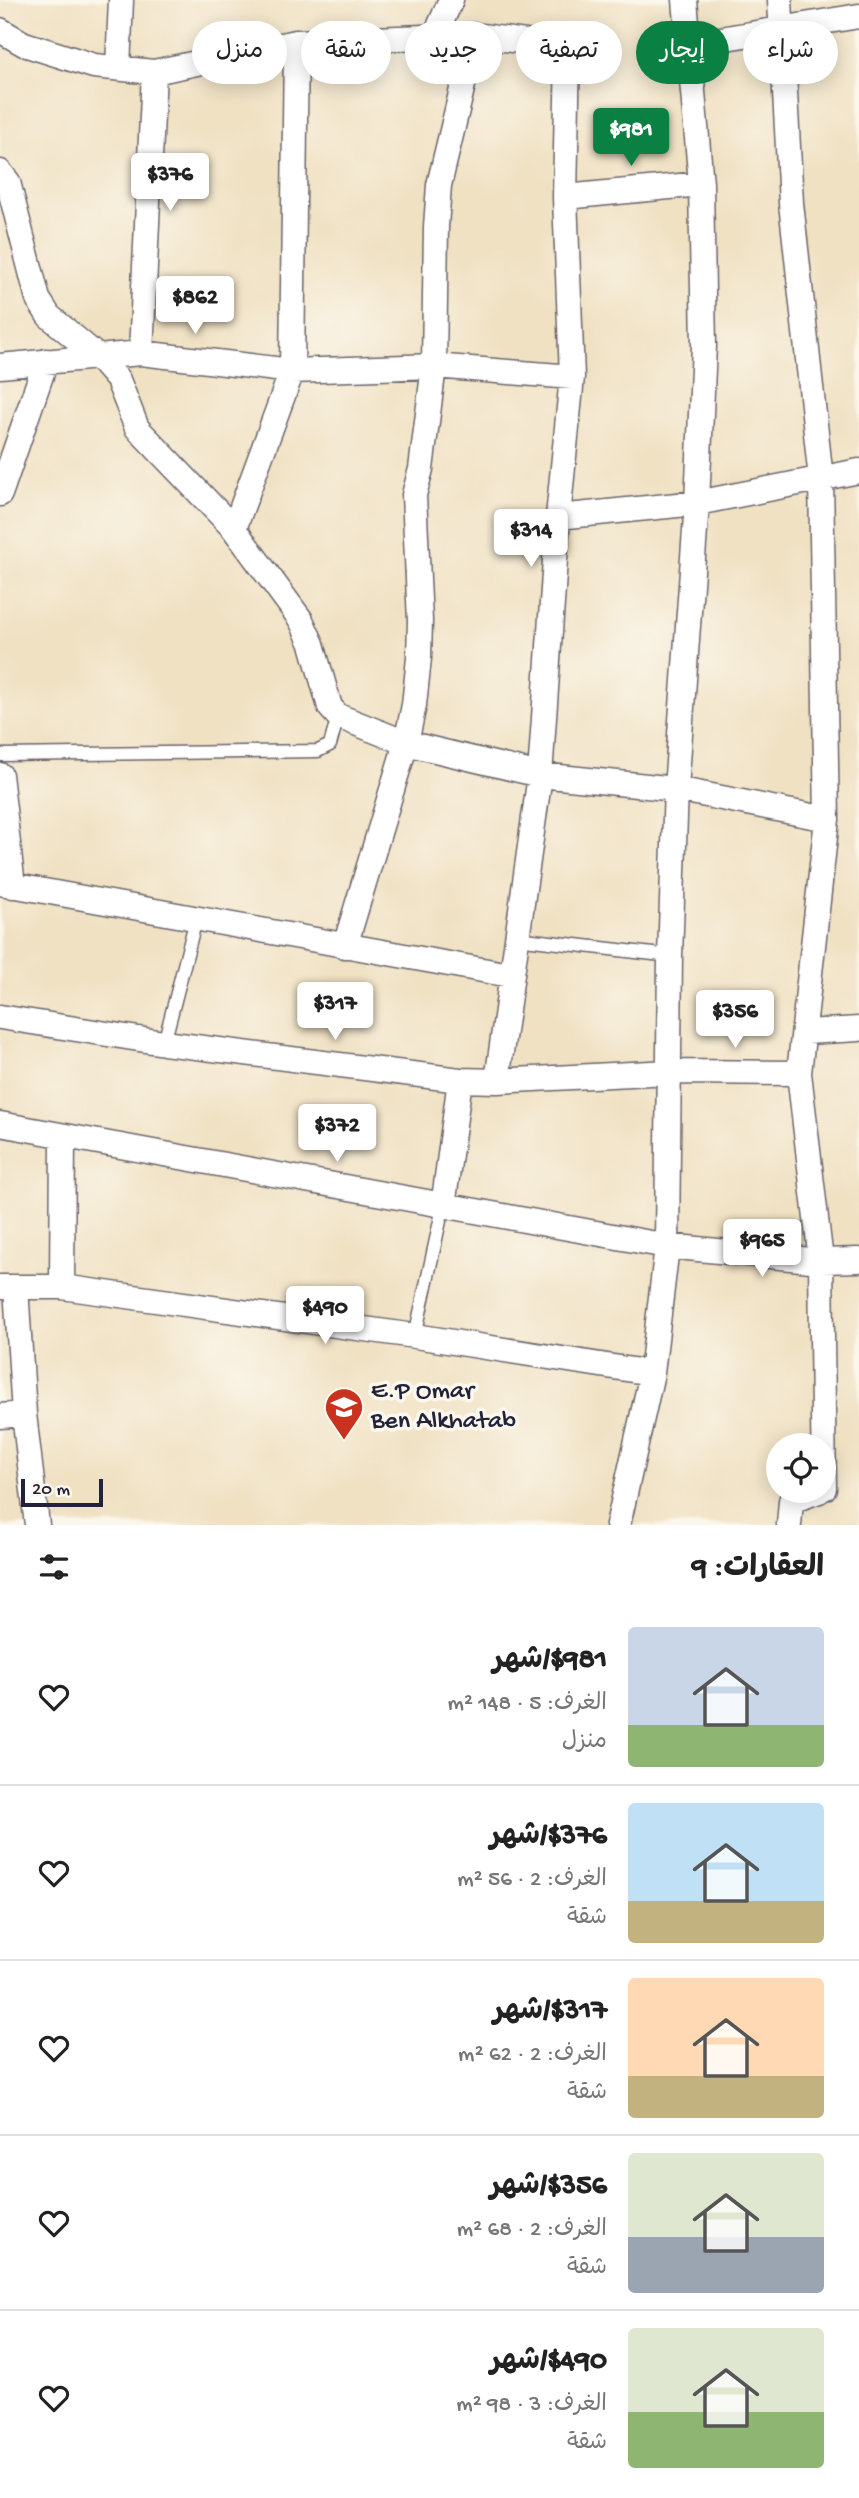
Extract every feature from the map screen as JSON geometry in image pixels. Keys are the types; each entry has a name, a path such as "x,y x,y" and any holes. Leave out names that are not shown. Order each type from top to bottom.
{"street":[{"path":"118,68 121,0"},
{"path":"442,21 451,0"},
{"path":"685,0 687,21"},
{"path":"780,0 782,21"},
{"path":"830,21 859,16"},
{"path":"0,30 24,44 94,66 154,72 296,42 405,37"},
{"path":"497,1082 540,775 558,517 572,377 565,197 568,51 562,47 502,39"},
{"path":"234,529 292,371 296,42"},
{"path":"141,353 154,72"},
{"path":"345,946 406,743 414,705 419,658 414,495 421,469 434,366 439,185 463,84"},
{"path":"618,1525 652,1373 667,1247 670,956 676,789 697,503 704,346 701,184 693,84"},
{"path":"786,84 791,202 821,479 828,753 827,819 806,1032 799,1073 821,1261 823,1433"},
{"path":"0,172 8,182 37,299 49,316 98,357 118,380 137,428 234,529 301,620 312,644 330,707 338,716 406,743 540,775 676,789 827,819"},
{"path":"565,197 701,184"},
{"path":"0,366 141,353 292,371 434,366 572,377"},
{"path":"0,494 46,361"},
{"path":"558,517 697,503 859,471"},
{"path":"0,775 7,884 510,975"},
{"path":"0,1017 164,1043 460,1080 497,1082 670,1072 799,1073"},
{"path":"806,1032 859,1029"},
{"path":"443,1207 460,1080"},
{"path":"0,1124 667,1247 821,1261 859,1260"},
{"path":"62,1287 63,1136"},
{"path":"37,1525 12,1415 8,1287 62,1287 415,1336 652,1373"},
{"path":"789,1525 792,1503"}],"lane":[{"path":"0,755 318,751 330,745 338,716"},
{"path":"164,1043 196,919"},
{"path":"516,938 670,956"},
{"path":"415,1336 443,1207"}],"place":[{"name":"E.P Omar Ben Alkhatab","path":"344,1441"}]}
